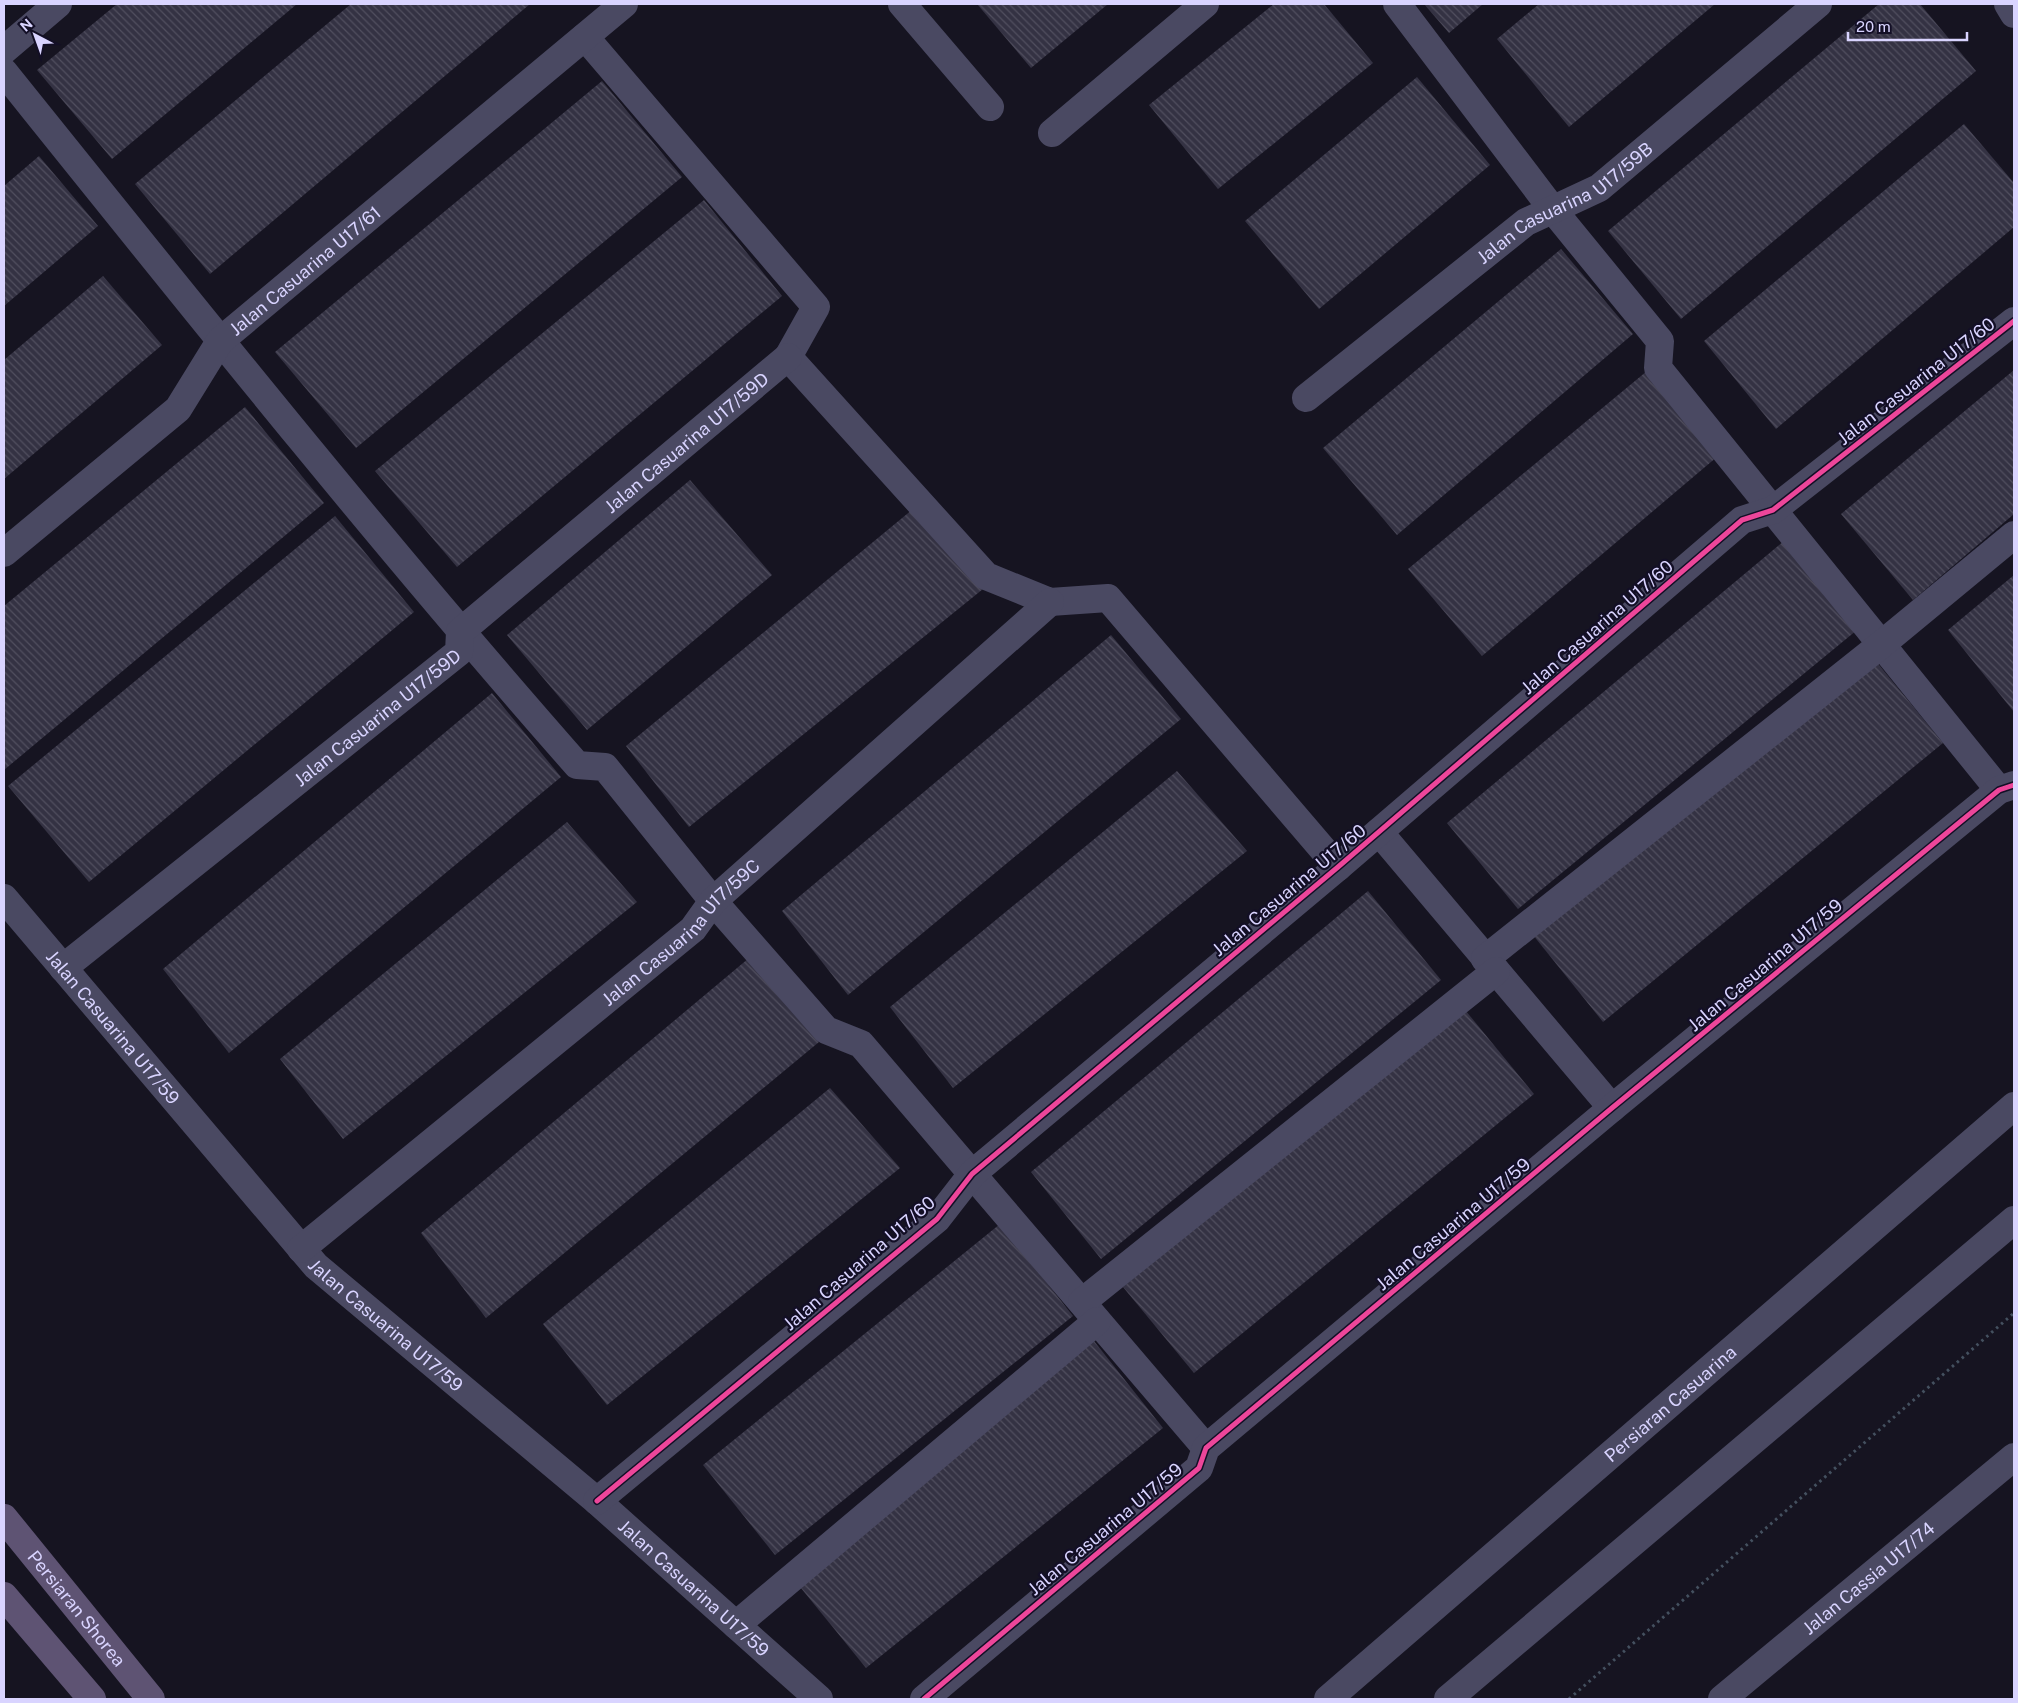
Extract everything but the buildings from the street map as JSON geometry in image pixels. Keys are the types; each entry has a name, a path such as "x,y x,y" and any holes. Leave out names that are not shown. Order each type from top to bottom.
{"main road":[{"name":"Persiaran Shorea","path":"4,1518 151,1699"},
{"path":"4,1596 92,1699"}],"street":[{"path":"4,50 58,4"},
{"name":"Jalan Casuarina U17/61","path":"4,553 178,410 220,341 624,4"},
{"path":"902,4 990,107"},
{"path":"1052,133 1205,4"},
{"path":"1398,4 1553,210 1660,341 1658,368 1882,644 2006,787"},
{"name":"Jalan Casuarina U17/59B","path":"1306,398 1526,222 1599,188 1818,4"},
{"path":"2008,4 2014,14"},
{"path":"585,37 816,307 788,357 986,576 1050,602 1108,598 1338,867"},
{"path":"4,72 220,341 460,632 577,765 606,767 713,901 826,1030 861,1044 1206,1448"},
{"name":"Jalan Casuarina U17/60","path":"597,1501 937,1219 972,1174 1338,867 1742,520 1773,510 2014,321"},
{"name":"Jalan Casuarina U17/59D","path":"64,968 459,652 460,632 788,357"},
{"path":"736,1625 1089,1311 1490,965 2014,535"},
{"name":"Jalan Casuarina U17/59C","path":"301,1249 693,929 713,901 1050,602"},
{"name":"Jalan Casuarina U17/59","path":"924,1699 1199,1468 1206,1448 1612,1108 2006,787"},
{"path":"1378,832 1612,1108"},
{"name":"Jalan Casuarina U17/59","path":"4,898 316,1266 597,1501 819,1699"},
{"name":"Persiaran Casuarina","path":"1328,1699 2014,1106"},
{"path":"1448,1699 2014,1220"},
{"name":"Jalan Cassia U17/74","path":"1722,1699 2014,1457"}],"path":[{"path":"1569,1699 2014,1314"}],"cycle path":[{"path":"597,1501 937,1219 972,1174 1338,867 1742,520 1773,510 2014,321"},
{"path":"924,1699 1199,1468 1206,1448 1612,1108 1999,790 2014,785"}]}
